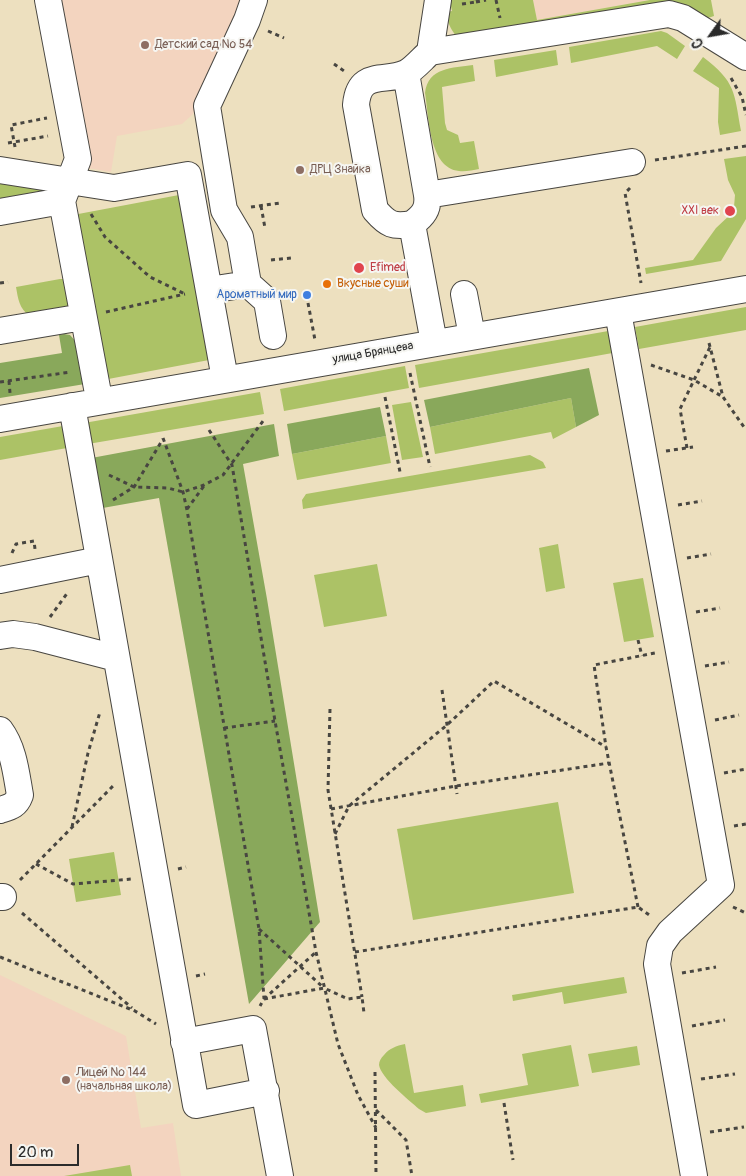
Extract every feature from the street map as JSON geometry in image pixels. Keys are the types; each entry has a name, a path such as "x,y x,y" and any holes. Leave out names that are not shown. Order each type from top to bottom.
{"street":[{"path":"48,0 78,159 65,198 83,316 96,378"},
{"path":"254,0 247,20 206,106 224,210 240,237 248,284 268,301 273,336"},
{"path":"430,52 438,0"},
{"path":"406,73 428,203 423,215 412,224 397,226 384,221 375,210 356,105 357,95 363,85 372,79 406,73 430,52 669,14 683,18 737,64"},
{"path":"0,170 65,198"},
{"path":"0,212 114,188 188,175 198,292 225,379"},
{"path":"427,195 632,175"},
{"path":"412,224 434,343"},
{"path":"198,292 248,284"},
{"name":"улица Брянцева","path":"0,419 746,288"},
{"path":"464,294 472,336"},
{"path":"618,312 721,885 670,932 660,946 657,964 694,1176"},
{"path":"0,331 83,316"},
{"path":"72,406 196,1105 266,1091"},
{"path":"0,580 99,560"},
{"path":"0,636 13,634 35,637 116,658"},
{"path":"0,730 12,753 20,796 18,802 13,806 0,810"},
{"path":"184,1042 253,1029 266,1091 280,1176"}],"path":[{"path":"476,2 486,0"},
{"path":"737,64 746,116"},
{"path":"15,149 11,125 53,117"},
{"path":"8,143 48,136"},
{"path":"640,276 625,193 632,175 681,157 746,146"},
{"path":"65,198 87,208 105,237 150,277 198,292"},
{"path":"246,208 280,203"},
{"path":"260,206 266,236"},
{"path":"258,224 265,228"},
{"path":"269,252 272,270"},
{"path":"271,260 291,258"},
{"path":"0,283 8,282"},
{"path":"83,316 198,292"},
{"path":"308,303 314,330"},
{"path":"687,448 680,409 710,345 723,397 746,430"},
{"path":"626,357 694,380 723,397"},
{"path":"409,366 430,467"},
{"path":"0,382 96,378"},
{"path":"385,398 400,472"},
{"path":"81,461 134,487 168,488 183,492 204,485 223,475 262,421"},
{"path":"210,430 232,465 275,721 324,988 338,1044 358,1095 376,1128"},
{"path":"91,514 134,487 163,438 183,492 187,510 258,929 264,999"},
{"path":"187,510 204,485"},
{"path":"35,637 69,592"},
{"path":"638,640 642,656"},
{"path":"670,932 638,907 606,747 594,665 678,648"},
{"path":"334,834 349,806 447,725 494,681 606,747"},
{"path":"442,690 457,794"},
{"path":"71,828 88,753 102,706"},
{"path":"330,709 328,790 364,1013"},
{"path":"224,728 275,721"},
{"path":"331,809 456,786 609,763"},
{"path":"135,765 2,897 135,1011 184,1042"},
{"path":"36,864 73,884 119,881 186,867"},
{"path":"355,952 638,907"},
{"path":"258,929 324,988 348,999 362,998"},
{"path":"253,1029 255,1017 264,999 316,952"},
{"path":"0,956 135,1011"},
{"path":"660,976 716,967"},
{"path":"264,999 324,988"},
{"path":"668,1030 726,1020"},
{"path":"375,1072 376,1176"},
{"path":"677,1082 735,1074"},
{"path":"504,1103 513,1160"},
{"path":"376,1110 406,1140 412,1176"},
{"path":"686,1136 744,1127"}],"shaded area":[{"name":"Детский сад № 54","path":"59,0 244,0 193,114 182,124 117,136 111,172 88,168"},
{"path":"533,0 650,0 537,20"},
{"name":"Лицей № 144 (начальная школа)","path":"0,975 126,1036 141,1128 173,1123 181,1176 0,1176"}],"green space":[{"path":"447,0 533,0 537,20 650,0 711,0 714,16 708,18 672,4 456,36 448,22 447,12 452,11 450,2"},
{"path":"661,31 685,46 677,59 657,46 571,63 569,47"},
{"path":"556,50 558,65 496,77 494,60"},
{"path":"703,57 728,81 735,97 741,131 720,135 718,122 719,88 693,71"},
{"path":"473,65 475,81 442,87 447,130 458,135 460,143 474,141 479,169 459,171 449,168 436,151 432,140 425,93 427,84 436,74 450,68"},
{"path":"746,156 746,219 721,261 646,274 645,268 693,260 716,228 732,213 734,207 735,195 728,180 724,159"},
{"path":"0,177 42,186 44,194 0,206"},
{"path":"179,195 209,360 103,380 73,215"},
{"path":"64,279 69,294 70,302 68,306 59,311 30,316 23,310 16,287"},
{"path":"746,307 746,330 639,349 635,327"},
{"path":"614,330 618,352 419,388 415,365"},
{"path":"59,335 70,335 78,344 85,384 0,398 0,363 62,353"},
{"path":"405,366 409,388 284,411 280,389"},
{"path":"589,368 599,415 576,427 571,398 430,427 424,400"},
{"path":"260,392 264,414 88,444 84,423"},
{"path":"571,398 576,427 553,439 551,432 435,454 430,427"},
{"path":"411,402 423,457 402,460 392,405"},
{"path":"380,407 386,436 292,454 287,424"},
{"path":"274,424 279,456 243,464 320,922 249,1004 159,498 97,509 86,459"},
{"path":"63,426 67,448 0,460 0,437"},
{"path":"386,436 391,463 297,480 292,454"},
{"path":"530,455 543,462 546,468 303,509 302,500 306,494"},
{"path":"558,544 565,588 546,592 539,548"},
{"path":"377,564 387,616 324,627 314,575"},
{"path":"643,578 654,637 624,642 613,583"},
{"path":"558,802 574,893 413,920 397,829"},
{"path":"114,852 121,895 76,902 69,859"},
{"path":"624,977 627,993 564,1004 562,992 513,1001 512,995"},
{"path":"405,1044 414,1093 463,1085 466,1106 426,1113 396,1088 381,1070 379,1062 389,1051"},
{"path":"571,1045 579,1086 481,1103 479,1094 528,1085 522,1054"},
{"path":"637,1046 640,1065 592,1073 588,1054"},
{"path":"130,1165 132,1176 64,1176"}],"place":[{"name":"Детский сад № 54","path":"145,45"},
{"name":"ДРЦ Знайка","path":"300,170"},
{"name":"XXI век","path":"730,211"},
{"name":"Efimed","path":"359,268"},
{"name":"Вкусные суши","path":"327,284"},
{"name":"Ароматный мир","path":"307,295"},
{"name":"Лицей № 144 (начальная школа)","path":"66,1080"}]}
